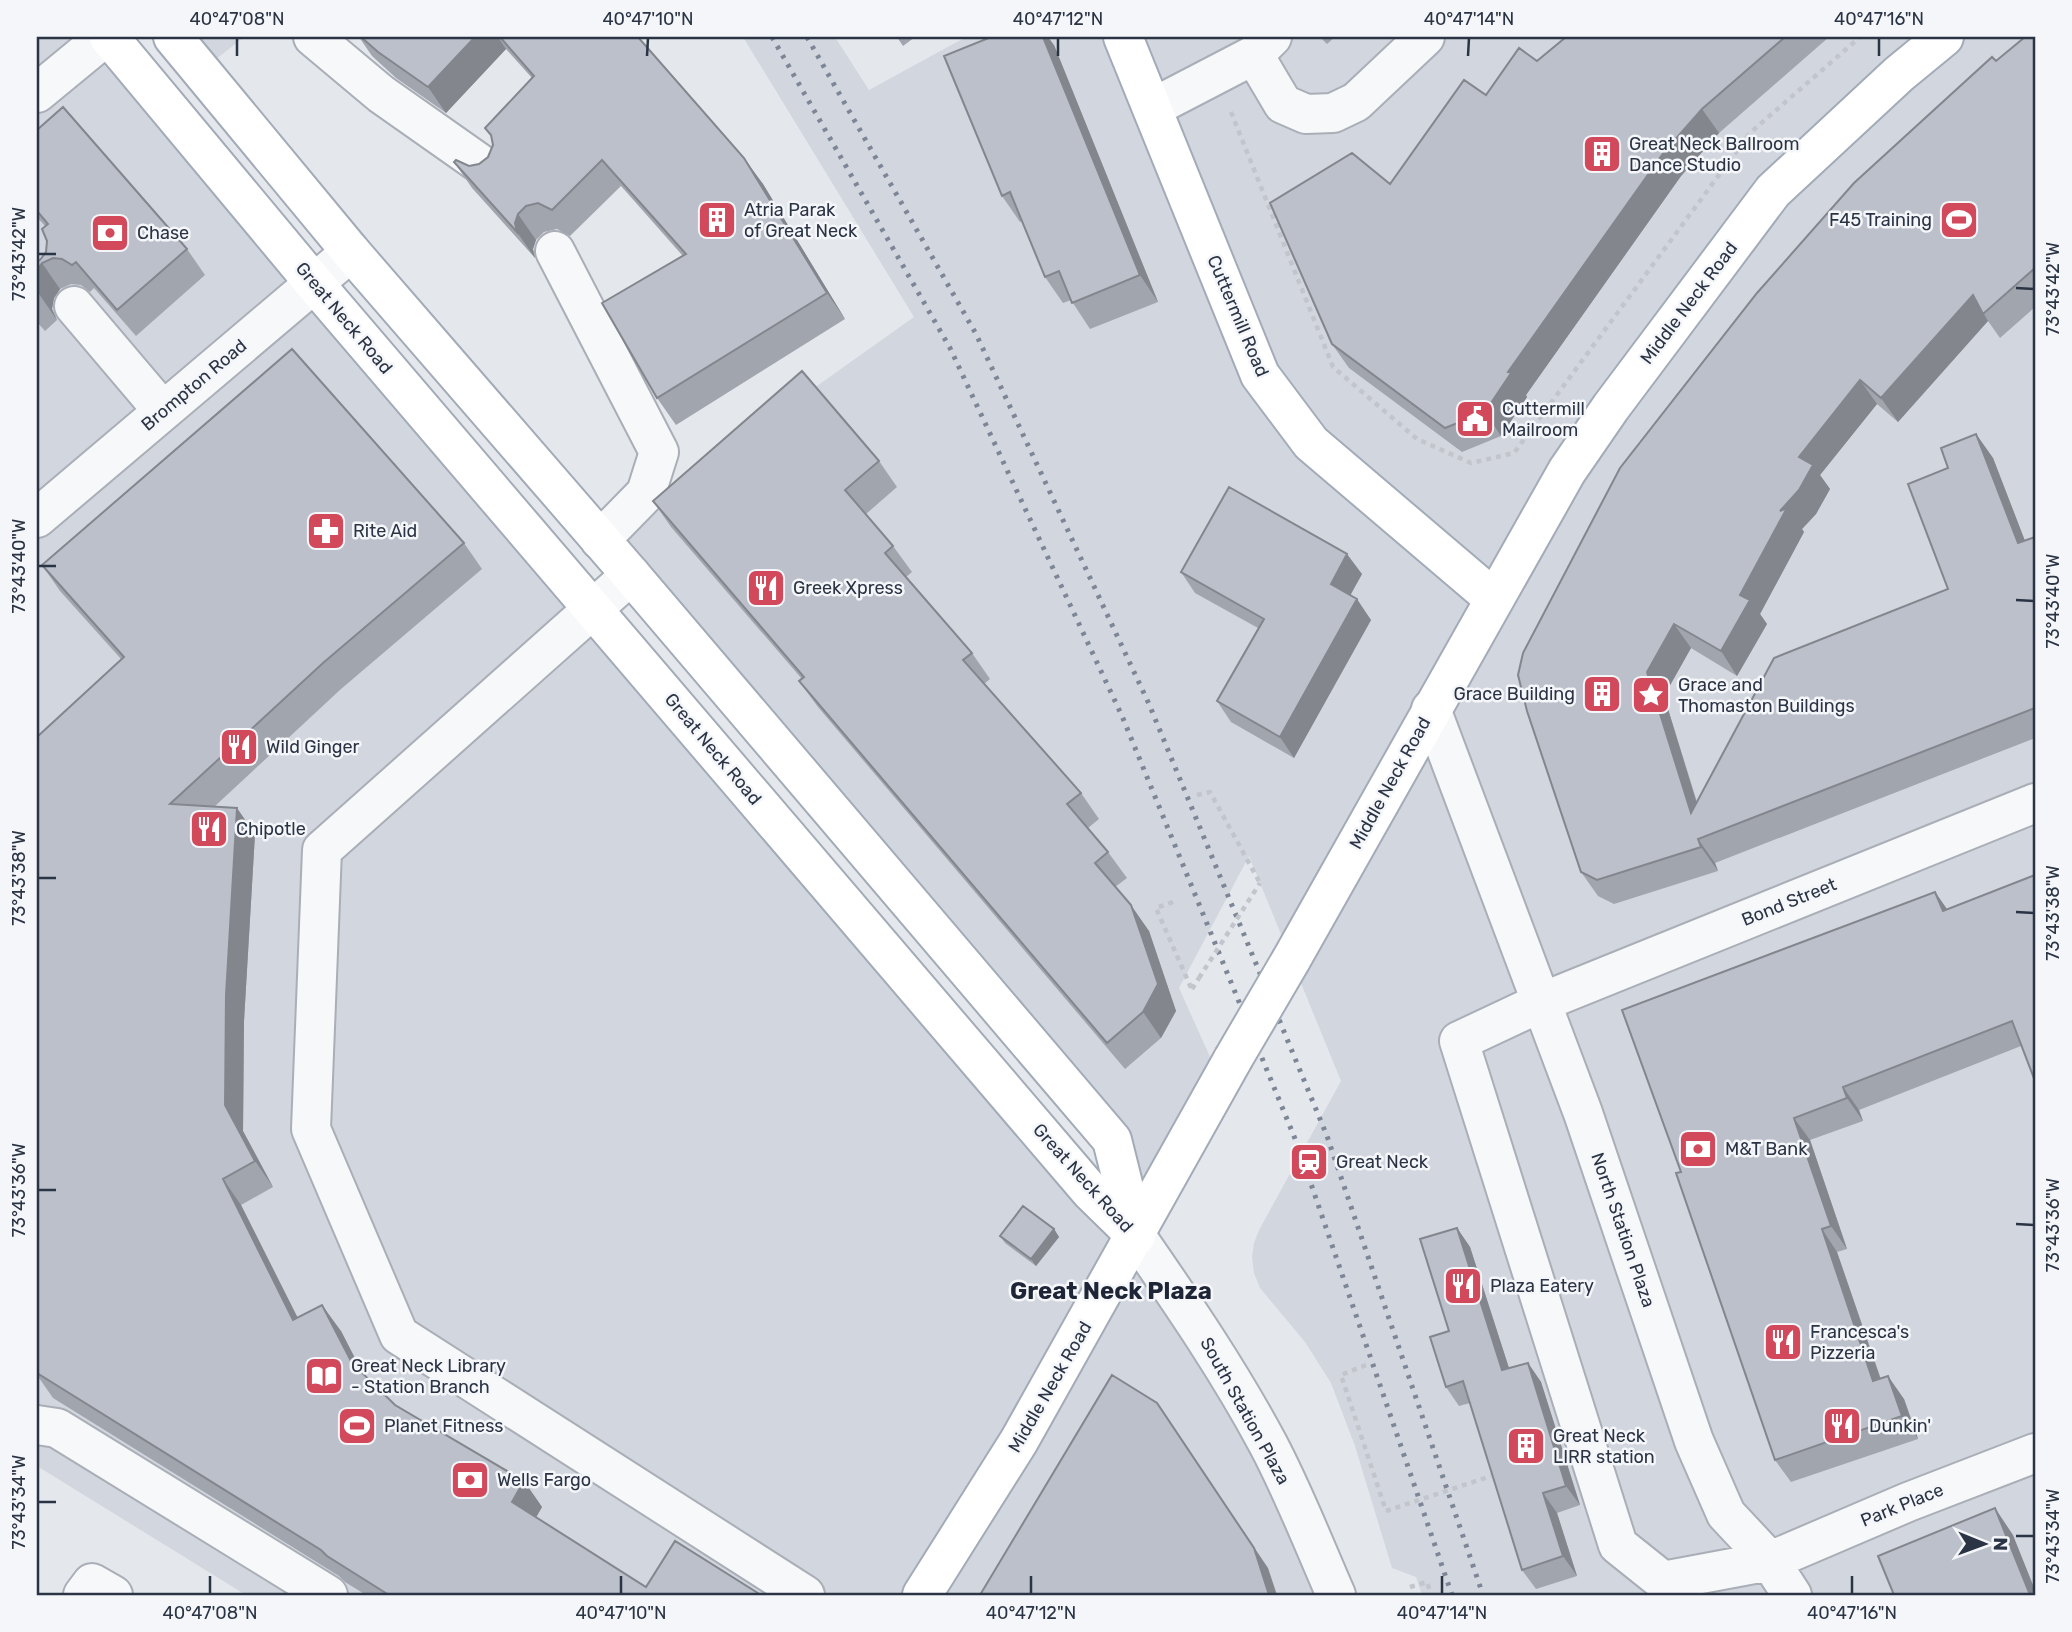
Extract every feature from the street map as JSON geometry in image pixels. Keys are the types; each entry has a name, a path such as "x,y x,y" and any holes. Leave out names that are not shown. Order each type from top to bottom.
{"main road":[{"name":"Great Neck Road","path":"107,37 314,284 1091,1192 1136,1236"},
{"name":"Great Neck Road","path":"173,37 351,252 631,575 1112,1140 1136,1236"},
{"name":"Cuttermill Road","path":"1123,37 1260,375 1311,443 1493,598"},
{"name":"Middle Neck Road","path":"922,1595 1019,1441 1567,471 1611,407 1773,191 1899,74 1944,37"}],"street":[{"path":"37,93 107,37"},
{"path":"313,37 389,86 489,170"},
{"path":"1152,108 1216,75 1271,42 1283,104 1306,114 1334,113 1356,102 1424,37"},
{"path":"555,251 636,380 659,452 646,493 600,540"},
{"name":"Brompton Road","path":"37,518 351,252"},
{"path":"74,306 163,411"},
{"path":"631,575 322,850 311,1129 399,1335 805,1595"},
{"name":"North Station Plaza","path":"1431,709 1588,1126 1694,1441 1726,1514 1770,1561 1791,1595"},
{"name":"Bond Street","path":"1770,1561 1663,1581 1618,1545 1459,1041 1542,1002 2035,803"},
{"name":"South Station Plaza","path":"1136,1236 1194,1320 1263,1435 1336,1595"},
{"path":"37,1425 57,1428 328,1595"},
{"name":"Park Place","path":"1770,1561 1908,1502 2035,1453"},
{"path":"83,1595 92,1583 113,1595"}],"path":[{"path":"1216,75 1334,367 1417,439 1471,463 1514,453 1750,133 1860,37"},
{"path":"1173,902 1156,908 1192,989 1260,883 1210,792 1197,795"},
{"path":"1366,1365 1341,1375 1386,1511 1491,1476"},
{"path":"1410,1587 1427,1582 1431,1595"}],"shaded area":[{"path":"37,37 109,37 1135,1235 1112,1140 600,540 914,317 743,37 835,37 869,90 966,37 2035,37 2035,1595 1422,1595 1416,1577 1392,1568 1355,1446 1331,1383 1305,1342 1260,1288 1254,1273 1252,1257 1259,1230 1341,1081 1249,856 1179,988 1220,1079 1136,1236 1336,1595 246,1595 37,1466"},
{"path":"173,37 244,37 201,71"}],"building":[{"path":"361,37 475,37 428,87"},
{"name":"Atria Parak of Great Neck","path":"500,37 638,37 744,158 827,293 657,398 602,303 686,254 602,160 552,210 538,203 526,206 518,214 515,223 517,232 454,162 456,160 469,166 479,164 488,157 493,145 491,135 485,128 534,76"},
{"path":"991,37 1043,37 1140,275 1072,303 1059,271 1045,277 1010,192 1002,196 944,56"},
{"path":"1566,37 1785,37 1702,109 1664,152 1508,372 1511,373 1485,412 1445,428 1332,344 1270,203 1352,153 1390,184 1464,80 1486,95 1519,48 1537,61"},
{"path":"2025,37 2035,37 2035,268 1983,314 1973,295 1881,398 1860,380 1799,457 1813,465 1799,490 1780,511 1787,508 1740,595 1750,600 1721,651 1674,624 1647,672 1691,813 1774,658 1948,589 1908,484 1948,468 1941,448 1976,434 2018,543 2035,537 2035,708 1698,839 1701,847 1597,880 1581,872 1527,711 1518,675 1523,653 1620,468 1757,293 1854,183 1992,57 1996,61"},
{"name":"Chase","path":"63,107 187,249 117,310 76,262 72,265 62,259 53,258 42,263 37,270 37,261 46,252 47,241 42,229 48,224 37,211 37,130"},
{"path":"292,349 464,543 323,663 170,804 237,808 226,995 225,1105 255,1161 223,1179 293,1320 322,1305 352,1363 395,1405 524,1481 512,1502 646,1587 675,1541 761,1595 389,1595 37,1373 37,737 124,657 42,565"},
{"path":"802,371 879,461 845,490 893,546 885,553 972,653 963,660 1081,793 1067,804 1108,852 1095,863 1131,905 1158,984 1143,1012 1107,1043 799,681 804,677 653,501"},
{"path":"1229,487 1347,554 1331,584 1357,599 1280,737 1217,701 1264,619 1181,572"},
{"path":"2035,875 2035,1081 2012,1021 1843,1087 1847,1098 1794,1118 1831,1226 1822,1229 1873,1381 1888,1376 1902,1416 1775,1460 1676,1173 1681,1172 1622,1010 1935,892 1943,911"},
{"path":"1023,1206 1054,1229 1031,1259 1000,1236"},
{"name":"Great Neck LIRR station","path":"1457,1228 1502,1370 1528,1363 1566,1486 1543,1493 1563,1556 1522,1570 1463,1381 1446,1387 1430,1337 1449,1331 1420,1239"},
{"path":"1112,1375 1157,1403 1254,1548 1269,1595 980,1595"},
{"path":"1995,1508 2030,1595 1894,1595 1878,1556"}],"railway":[{"path":"772,37 950,348 1122,716 1298,1146 1452,1595"},
{"path":"807,37 976,334 1149,704 1327,1136 1483,1595"}],"place":[{"name":"Great Neck Ballroom Dance Studio","path":"1602,154"},
{"name":"Atria Parak of Great Neck","path":"717,220"},
{"name":"F45 Training","path":"1959,220"},
{"name":"Chase","path":"110,233"},
{"name":"Cuttermill Mailroom","path":"1475,419"},
{"name":"Rite Aid","path":"326,531"},
{"name":"Greek Xpress","path":"766,588"},
{"name":"Grace Building","path":"1602,694"},
{"name":"Grace and Thomaston Buildings","path":"1651,695"},
{"name":"Wild Ginger","path":"239,747"},
{"name":"Chipotle","path":"209,829"},
{"name":"M&T Bank","path":"1698,1149"},
{"name":"Great Neck","path":"1309,1162"},
{"name":"Plaza Eatery","path":"1463,1286"},
{"name":"Francesca's Pizzeria","path":"1783,1342"},
{"name":"Great Neck Library - Station Branch","path":"324,1376"},
{"name":"Planet Fitness","path":"357,1426"},
{"name":"Dunkin'","path":"1842,1426"},
{"name":"Great Neck LIRR station","path":"1526,1446"},
{"name":"Wells Fargo","path":"470,1480"}],"district":[{"name":"Great Neck Plaza","path":"1111,1291"}]}
